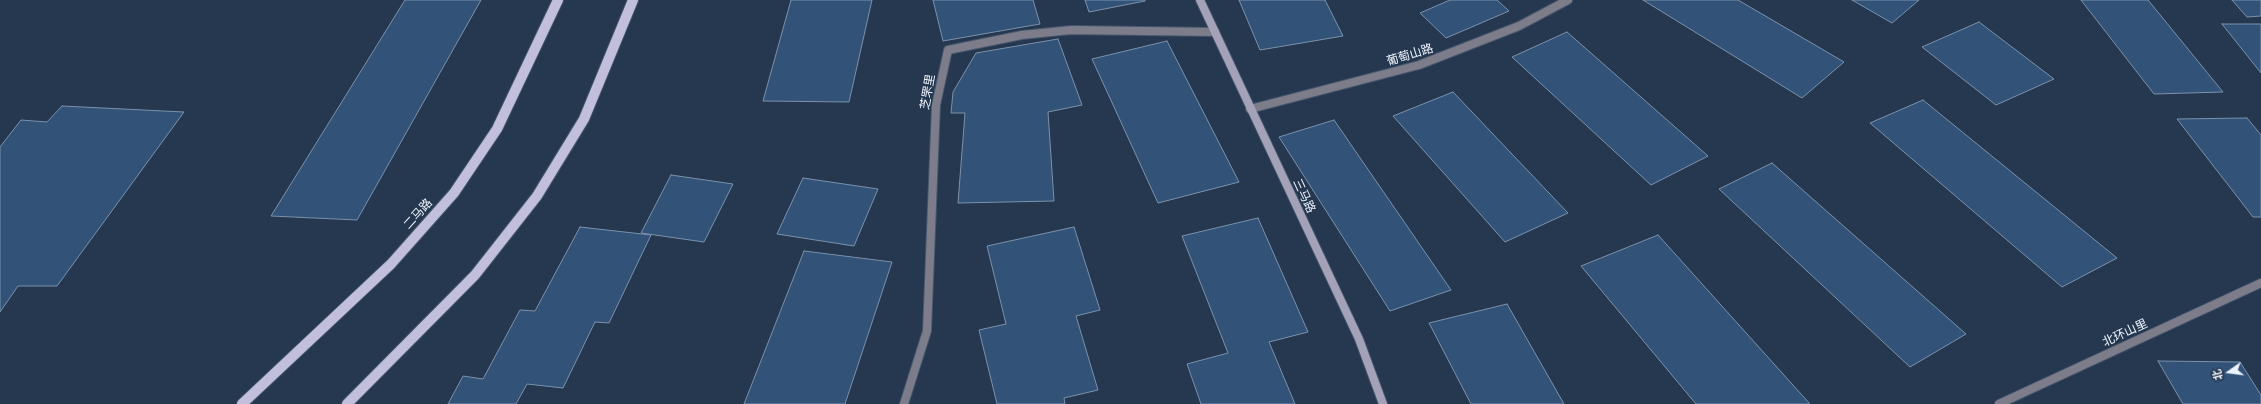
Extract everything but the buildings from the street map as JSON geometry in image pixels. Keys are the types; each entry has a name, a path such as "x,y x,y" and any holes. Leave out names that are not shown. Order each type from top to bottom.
{"main road":[{"name":"二马路","path":"242,404 391,264 454,192 497,129 558,0"},
{"path":"347,404 475,275 537,196 584,119 633,0"}],"street":[{"name":"三马路","path":"1200,0 1359,339 1383,404"},
{"name":"葡萄山路","path":"1250,109 1419,65 1519,26 1568,0"},
{"name":"芝罘里","path":"904,404 927,331 936,104 948,50 1022,35 1071,30 1216,32"},
{"name":"北环山里","path":"1999,404 2261,284"}]}
